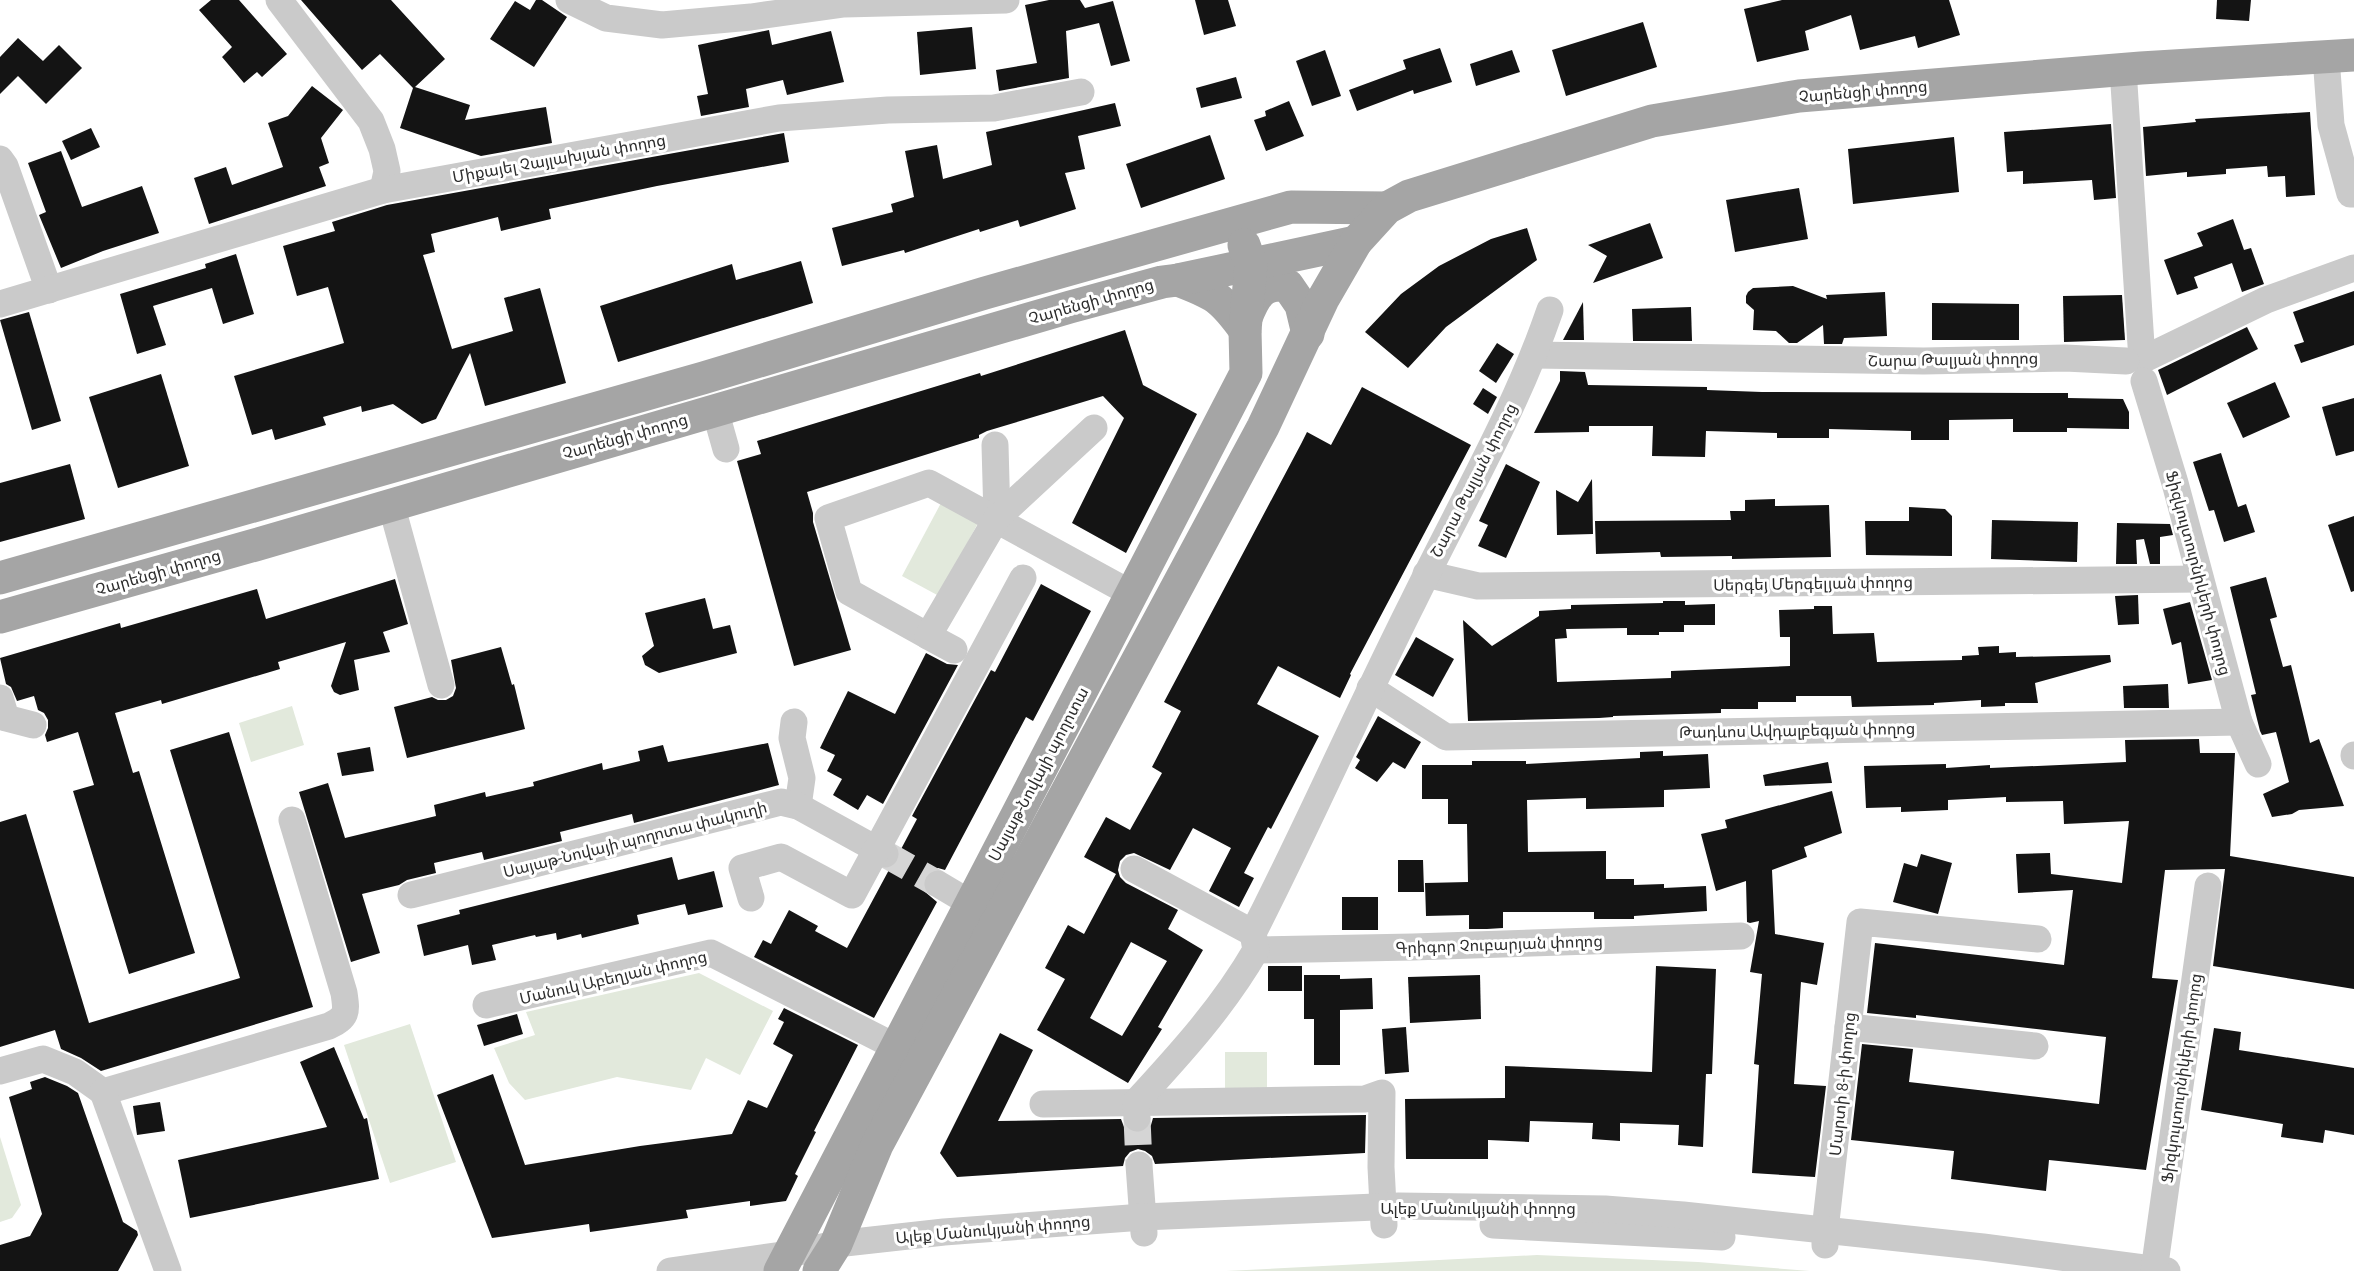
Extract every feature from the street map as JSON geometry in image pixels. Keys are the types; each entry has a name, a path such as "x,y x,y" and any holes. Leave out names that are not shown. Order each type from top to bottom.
{"main road":[{"name":"Չարենցի փողոց","path":"0,617 1070,307 1162,282 1356,242 1387,208 1409,196 1652,121 1799,96 2123,69 2340,56"},
{"name":"Չարենցի փողոց","path":"0,578 703,378 985,293 1236,221 1291,207 1387,208"},
{"name":"Սայաթ-Նովայի պողոտա","path":"1291,207 1306,251 1311,282 1308,334"},
{"path":"1236,221 1251,265"},
{"name":"Սայաթ-Նովայի պողոտա","path":"827,1258 877,1145 1263,427 1323,299 1356,242"},
{"name":"Սայաթ-Նովայի պողոտա","path":"784,1263 898,1048 970,903 1246,373 1245,324 1251,265"},
{"path":"1178,280 1212,293 1245,324 1259,293 1268,286 1278,284 1287,286 1301,305 1308,334"}],"street":[{"path":"279,0 371,121 382,149 387,171 383,190"},
{"path":"569,0 606,18 662,25 844,4 1006,0"},
{"path":"2340,56 2331,125 2350,194 2354,194"},
{"name":"Ֆիզկուլտուրնիկերի փողոց","path":"2123,69 2137,367 2175,483 2239,722 2258,764"},
{"name":"Միքայել Չայլախյան փողոց","path":"0,304 383,190 779,118 888,110 994,108 1081,92"},
{"path":"0,159 5,166 49,290"},
{"name":"Շարա Թալյան փողոց","path":"1136,1110 1236,985 1370,688 1491,448 1534,355 1924,361 2065,358 2137,367 2266,300 2354,268"},
{"path":"1534,355 1550,310"},
{"path":"715,410 726,449"},
{"path":"928,636 997,518 1094,428"},
{"path":"995,445 997,518"},
{"path":"954,650 849,592 828,518 929,483 997,518 1132,594"},
{"path":"391,504 441,685"},
{"name":"Սերգեյ Մերգելյան փողոց","path":"1426,573 1478,586 2200,579"},
{"path":"751,898 742,868 781,857 852,895 880,852 1023,579"},
{"name":"Թադևոս Ավդալբեգյան փողոց","path":"1370,688 1446,737 2239,722"},
{"path":"0,698 6,717 33,725"},
{"path":"794,722 792,738 802,778 798,806"},
{"name":"Սայաթ-Նովայի պողոտա փակուղի","path":"411,895 781,802 798,806 880,852"},
{"path":"103,1092 342,1020 346,1010 344,993 292,820"},
{"path":"1134,869 1255,941"},
{"path":"938,884 970,903"},
{"name":"Ֆիզկուլտուրնիկերի փողոց","path":"2159,1270 2208,886"},
{"name":"Մարտի 8-ի փողոց","path":"1825,1238 1860,922 2038,939"},
{"name":"Գրիգոր Չուբարյան փողոց","path":"1255,941 1413,947 1741,936"},
{"name":"Մանուկ Աբեղյան փողոց","path":"486,1005 711,953 898,1048"},
{"path":"1848,1027 2035,1046"},
{"path":"0,1071 43,1059 75,1072 103,1092 168,1271"},
{"path":"1043,1104 1136,1110 1365,1099 1382,1093 1383,1216"},
{"path":"1139,1165 1144,1225"},
{"name":"Ալեք Մանուկյանի փողոց","path":"1383,1216 1496,1196 1825,1238 2050,1271"},
{"name":"Ալեք Մանուկյանի փողոց","path":"670,1271 784,1263 1144,1225 1383,1216 1518,1226 1825,1238 1983,1247 2159,1270"}],"shaded area":[{"path":"941,503 978,523 939,596 902,576"},
{"path":"292,706 304,745 251,762 239,723"},
{"path":"699,973 773,1011 740,1075 706,1058 691,1090 617,1077 525,1100 509,1083 494,1048 535,1035 526,1012"},
{"path":"410,1024 456,1162 390,1183 344,1045"},
{"path":"1225,1052 1267,1052 1267,1088 1225,1088"},
{"path":"0,1137 21,1205 12,1218 0,1222"},
{"path":"1537,1255 1698,1262 1810,1271 1226,1271"}],"building":[{"path":"211,0 239,0 287,54 262,77 257,72 244,83 222,57 232,47 199,10"},
{"path":"301,0 391,0 445,59 415,87 470,105 465,120 546,107 552,143 481,156 400,128 413,88 380,54 362,70"},
{"path":"536,0 542,0 567,17 534,67 490,39 515,1 530,10"},
{"path":"1049,0 1080,0 1085,8 1113,1 1130,61 1111,66 1099,23 1066,31 1069,78 999,91 996,70 1037,63 1025,5"},
{"path":"1195,0 1228,0 1236,26 1204,35"},
{"path":"1782,0 1949,0 1960,35 1918,48 1915,36 1860,50 1851,15 1805,31 1809,50 1757,62 1744,9"},
{"path":"2217,0 2251,0 2249,21 2216,19"},
{"path":"1643,22 1657,67 1566,96 1552,50"},
{"path":"972,27 976,69 920,75 917,32"},
{"path":"769,30 772,45 831,31 844,82 787,95 783,80 746,89 749,107 701,116 697,96 708,94 698,45"},
{"path":"18,38 43,61 59,45 82,68 46,104 18,76 0,94 0,57"},
{"path":"1440,48 1452,82 1414,94 1413,90 1357,111 1349,90 1406,69 1403,60"},
{"path":"1325,50 1341,96 1312,106 1296,61"},
{"path":"1512,50 1520,72 1476,86 1470,64"},
{"path":"1236,77 1242,98 1201,108 1196,88"},
{"path":"312,86 343,110 321,138 329,163 319,167 326,186 209,224 194,178 226,167 232,185 283,167 268,123 288,116"},
{"path":"1289,101 1304,136 1266,151 1254,120 1266,116 1265,111"},
{"path":"1115,103 1121,126 1078,136 1085,169 1065,173 1076,209 1020,227 1018,220 980,232 979,229 905,253 904,250 842,266 832,228 893,212 891,204 914,197 905,151 937,145 943,179 992,165 986,132"},
{"path":"2310,112 2315,195 2286,197 2285,176 2268,177 2267,166 2226,169 2226,174 2187,177 2187,172 2146,176 2143,127 2196,122 2195,119"},
{"path":"2111,124 2116,198 2094,200 2092,180 2023,184 2023,171 2007,172 2004,132"},
{"path":"91,128 100,147 71,160 62,141"},
{"path":"784,133 789,162 657,186 549,209 551,219 501,231 498,217 431,234 435,252 423,255 452,349 513,331 504,298 540,288 566,383 485,406 470,353 436,419 422,424 393,404 362,412 361,406 323,417 326,425 275,440 272,429 252,435 234,376 344,343 328,287 297,296 283,246 335,231 332,222 387,205"},
{"path":"1210,135 1225,179 1141,208 1126,164"},
{"path":"1954,137 1959,192 1853,204 1848,149"},
{"path":"61,151 82,207 142,186 159,233 103,251 61,268 39,215 46,212 28,163"},
{"path":"1799,188 1808,239 1735,252 1726,200"},
{"path":"2233,219 2244,250 2251,248 2264,284 2242,292 2232,263 2194,277 2198,288 2177,295 2164,260 2203,246 2197,233"},
{"path":"1650,223 1663,258 1593,283 1607,256 1588,245"},
{"path":"1527,228 1537,260 1446,327 1408,368 1365,332 1401,294 1439,266 1491,239"},
{"path":"236,254 254,314 223,324 212,288 153,306 166,345 137,354 120,294 206,268 205,264"},
{"path":"801,261 813,303 618,362 600,306 732,264 736,280"},
{"path":"1793,286 1827,299 1826,295 1885,292 1887,336 1844,338 1842,344 1824,344 1823,325 1797,343 1789,343 1776,331 1753,330 1754,310 1746,303 1748,292 1753,288"},
{"path":"2354,291 2354,345 2301,363 2294,345 2304,342 2293,312"},
{"path":"2122,295 2125,340 2064,342 2063,296"},
{"path":"1583,302 1584,340 1563,340"},
{"path":"1932,303 2019,304 2019,340 1932,340"},
{"path":"1691,307 1692,341 1633,341 1632,309"},
{"path":"29,312 61,421 32,430 0,320"},
{"path":"2247,327 2258,349 2167,395 2158,370"},
{"path":"1125,330 1143,385 1197,414 1126,553 1072,523 1124,418 1103,396 987,431 979,435 979,438 807,492 813,522 851,650 794,666 737,461 761,454 757,441 980,373 981,376"},
{"path":"1497,343 1514,354 1496,383 1479,371"},
{"path":"1560,371 1585,372 1588,385 1707,387 1707,390 1762,392 2068,393 2068,398 2123,399 2129,412 2129,429 2067,428 2067,432 2013,432 2013,419 1949,420 1949,440 1911,440 1911,431 1829,429 1829,438 1777,438 1777,433 1706,431 1705,457 1652,456 1653,426 1589,426 1589,432 1534,433 1560,381"},
{"path":"161,374 189,466 118,488 89,397"},
{"path":"2275,382 2290,417 2243,438 2227,403"},
{"path":"1362,387 1471,445 1350,674 1340,698 1278,666 1257,704 1319,736 1271,829 1268,827 1244,873 1254,878 1239,907 1209,891 1231,848 1193,828 1170,870 1134,853 1126,855 1120,861 1118,870 1120,877 1126,883 1178,910 1168,929 1203,950 1158,1027 1162,1029 1128,1083 1037,1030 1065,979 1045,968 1068,925 1084,934 1116,874 1084,857 1106,817 1130,830 1162,773 1152,767 1181,711 1164,702 1307,432 1331,445","holes":["1131,942 1167,961 1122,1036 1090,1018"]},
{"path":"1483,388 1497,397 1488,414 1473,404"},
{"path":"2354,398 2354,451 2336,456 2322,407"},
{"path":"2221,453 2238,507 2246,504 2255,532 2224,542 2214,510 2209,511 2193,462"},
{"path":"70,464 85,519 0,542 0,483"},
{"path":"1506,464 1540,482 1506,558 1478,546 1488,525 1479,521"},
{"path":"1592,479 1593,534 1557,535 1556,490 1578,502"},
{"path":"1775,499 1775,506 1829,505 1831,557 1732,559 1732,556 1661,557 1660,552 1596,554 1595,521 1731,520 1730,511 1745,511 1745,500"},
{"path":"1909,507 1945,509 1952,516 1952,556 1866,555 1865,521 1909,521"},
{"path":"2354,516 2354,591 2351,592 2328,525"},
{"path":"1992,520 2078,522 2077,562 1991,559"},
{"path":"2117,523 2170,524 2173,535 2160,537 2160,564 2150,564 2144,539 2136,540 2137,564 2116,564"},
{"path":"2266,577 2277,617 2270,619 2283,667 2291,665 2310,743 2319,739 2344,806 2299,810 2292,814 2272,817 2263,794 2289,782 2276,732 2262,735 2260,731 2251,695 2256,694 2230,587"},
{"path":"395,579 408,624 383,632 390,652 354,660 359,690 340,695 334,692 331,686 346,642 278,662 280,669 162,704 161,700 115,713 133,773 139,771 195,953 129,974 73,791 94,785 78,732 47,742 45,735 48,720 44,713 38,710 34,696 17,701 11,687 6,684 0,658 120,623 121,628 257,589 266,619"},
{"path":"1041,584 1091,611 1033,721 1026,717 945,870 938,868 931,870 924,876 922,884 924,891 937,902 874,1018 754,957 763,940 771,944 789,910 818,926 815,931 847,948 890,868 899,861 900,851 917,819 912,816 991,670 995,672"},
{"path":"2138,595 2139,624 2118,625 2115,596"},
{"path":"705,598 713,629 730,625 737,653 659,673 645,665 642,656 654,646 645,613"},
{"path":"1663,601 1685,601 1685,605 1715,604 1715,625 1684,625 1684,632 1659,632 1659,635 1627,635 1627,628 1566,629 1567,638 1555,639 1557,682 1671,678 1671,671 1790,666 1790,637 1780,637 1779,610 1814,609 1814,606 1832,606 1833,634 1874,633 1877,662 1962,660 1962,656 1979,655 1978,647 1999,646 1999,653 2016,652 2016,657 2110,655 2111,662 2035,683 2038,703 2005,703 2005,706 1981,707 1981,700 1934,703 1934,705 1852,707 1851,696 1796,696 1796,702 1758,702 1758,709 1721,709 1721,713 1468,721 1463,620 1492,646 1539,616 1539,611 1571,609 1571,605 1663,603"},
{"path":"2190,602 2212,680 2188,684 2181,642 2172,645 2163,609"},
{"path":"1416,637 1454,659 1433,697 1395,675"},
{"path":"501,647 512,685 514,684 525,729 407,758 394,707 432,697 446,700 453,696 456,688 451,660"},
{"path":"926,653 947,664 958,665 883,804 867,795 858,810 833,795 842,779 827,771 835,755 820,748 848,691 895,714"},
{"path":"2168,684 2169,708 2124,708 2123,686"},
{"path":"1378,716 1421,742 1405,769 1393,762 1377,782 1355,768 1360,760 1356,757"},
{"path":"229,732 313,1007 101,1071 61,1049 55,1030 0,1047 0,822 26,814 89,1023 240,978 170,750"},
{"path":"2199,739 2200,753 2235,753 2230,856 2354,877 2354,989 2213,966 2225,869 2165,870 2152,978 2178,980 2146,1170 2049,1160 2046,1191 1951,1179 1954,1151 1851,1140 1862,1044 1913,1049 1909,1082 2099,1104 2106,1037 1916,1015 1916,1018 1867,1013 1875,943 2064,965 2073,890 2018,893 2016,854 2050,853 2051,874 2122,883 2129,821 2064,824 2063,801 2006,802 2006,797 1948,800 1948,810 1901,812 1901,807 1866,808 1864,766 1946,764 1946,768 1990,765 1990,768 2126,762 2125,740"},
{"path":"768,743 779,785 634,823 632,814 560,832 562,841 484,860 482,852 434,863 436,873 362,894 380,953 351,962 299,792 328,783 345,838 436,816 434,805 485,792 486,797 534,786 533,782 602,763 603,770 640,761 638,751 663,745 668,762"},
{"path":"370,747 374,771 342,776 337,753"},
{"path":"1663,751 1663,756 1708,754 1710,788 1664,790 1664,807 1586,809 1586,798 1527,800 1528,852 1606,851 1606,879 1634,879 1634,885 1664,884 1664,888 1706,886 1707,911 1634,916 1634,919 1594,919 1594,912 1503,912 1503,928 1487,929 1469,929 1469,915 1426,916 1425,883 1468,882 1467,824 1448,824 1448,799 1422,799 1422,765 1472,765 1472,761 1526,761 1526,764 1640,758 1640,752"},
{"path":"1828,762 1832,783 1765,786 1763,775"},
{"path":"1832,791 1842,833 1804,847 1807,857 1772,870 1775,934 1824,943 1817,985 1801,982 1794,1084 1826,1086 1815,1177 1752,1173 1759,1065 1754,1064 1762,974 1750,972 1759,921 1747,922 1746,881 1716,891 1701,834 1727,828 1725,820"},
{"path":"1921,854 1952,863 1938,914 1893,902 1904,863 1917,867"},
{"path":"672,857 678,880 714,871 723,907 688,915 685,904 637,915 639,924 582,938 581,934 557,940 556,933 536,937 535,935 492,945 496,960 472,965 468,945 424,956 417,925 460,914 459,910"},
{"path":"1398,860 1423,860 1424,892 1398,892"},
{"path":"1342,897 1378,897 1378,930 1342,930"},
{"path":"1268,966 1302,966 1302,991 1268,991"},
{"path":"1656,966 1716,969 1712,1074 1706,1074 1703,1147 1678,1145 1679,1125 1620,1123 1620,1141 1592,1139 1593,1123 1530,1121 1529,1142 1488,1140 1488,1159 1406,1159 1405,1099 1505,1098 1505,1066 1652,1072"},
{"path":"1304,975 1340,975 1340,979 1372,978 1373,1009 1340,1010 1340,1065 1314,1065 1314,1019 1304,1019"},
{"path":"1480,975 1481,1019 1410,1023 1408,977"},
{"path":"784,1008 858,1045 814,1131 816,1132 795,1174 798,1176 786,1201 750,1206 750,1201 686,1210 688,1218 590,1232 589,1224 492,1238 437,1095 493,1074 525,1165 732,1134 748,1100 767,1108 793,1055 773,1044 784,1022 778,1019"},
{"path":"517,1014 523,1034 484,1046 477,1025"},
{"path":"1406,1027 1409,1072 1385,1074 1382,1029"},
{"path":"2214,1028 2241,1032 2239,1050 2354,1068 2354,1135 2325,1130 2323,1143 2281,1137 2283,1124 2201,1110"},
{"path":"1000,1033 1033,1050 998,1121 1121,1119 1124,1127 1137,1134 1146,1131 1153,1118 1366,1115 1365,1153 1155,1164 1152,1156 1138,1149 1130,1152 1123,1166 957,1177 940,1153"},
{"path":"334,1047 364,1119 367,1118 379,1179 190,1218 178,1160 327,1127 300,1062"},
{"path":"45,1077 78,1093 123,1222 137,1231 138,1235 118,1271 0,1271 0,1245 30,1236 42,1214 9,1097 32,1089 30,1082"},
{"path":"160,1102 165,1131 137,1135 133,1106"}],"tunnel":[{"path":"885,854 938,884"},
{"path":"1137,1118 1139,1165"}]}
